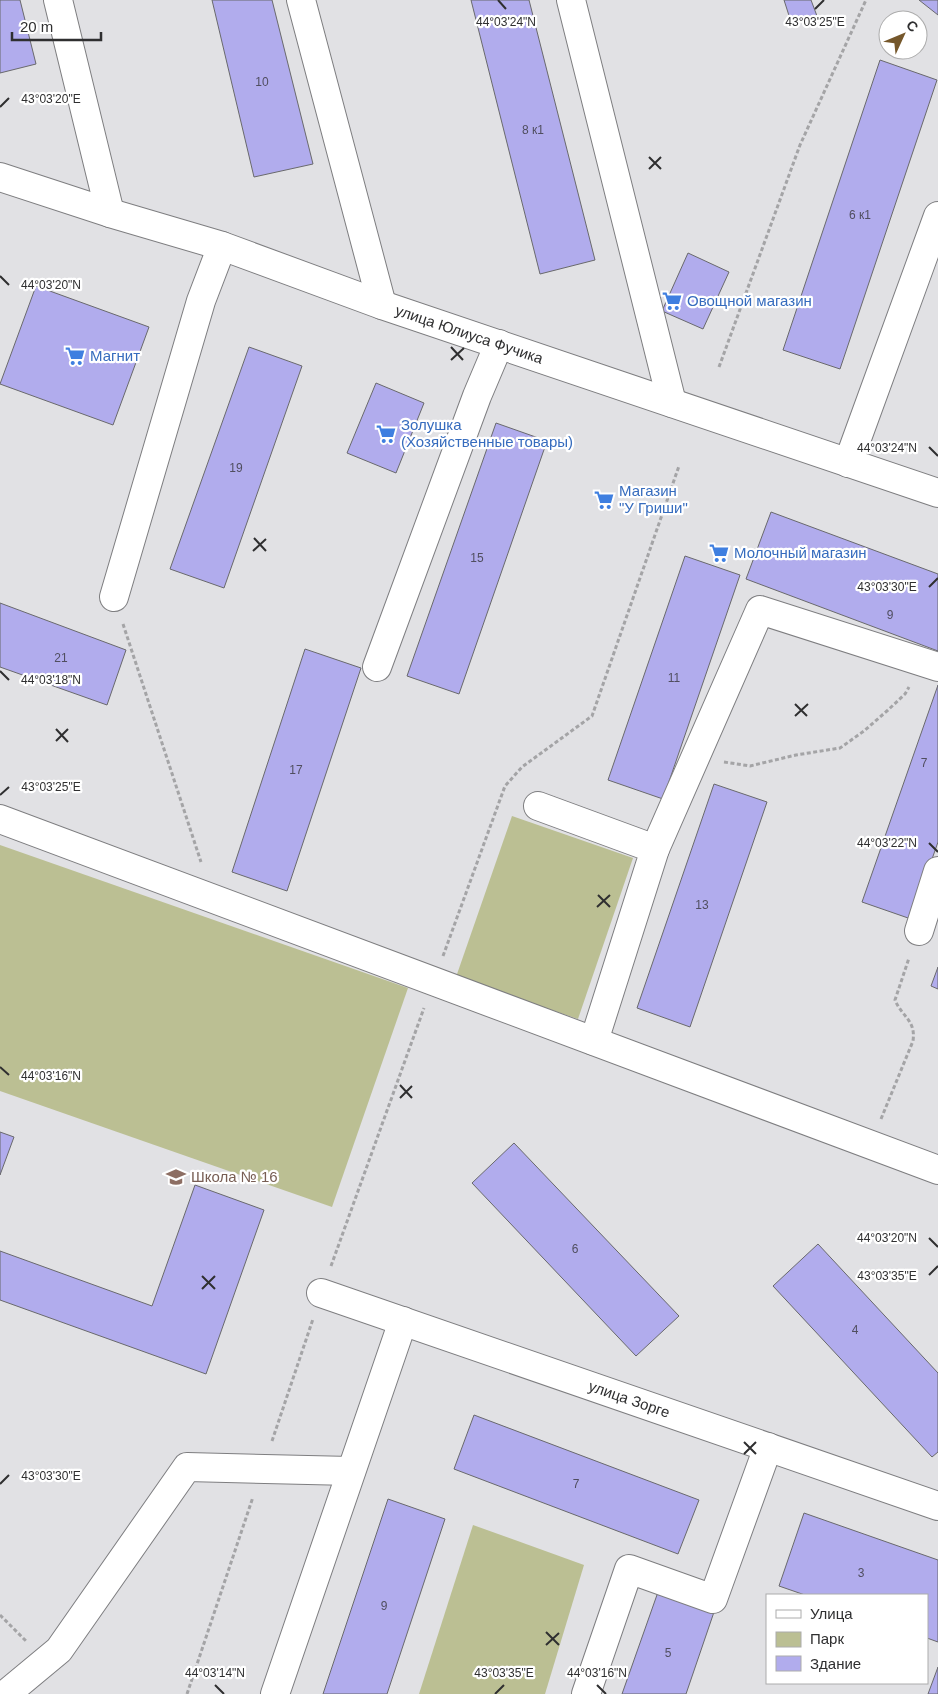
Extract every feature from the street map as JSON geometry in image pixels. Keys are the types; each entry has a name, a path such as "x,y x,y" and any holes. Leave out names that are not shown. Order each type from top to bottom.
{"street":[{"path":"58,0 110,213"},
{"path":"301,0 382,305"},
{"path":"571,0 672,403"},
{"name":"улица Юлиуса Фучика","path":"0,177 110,213 222,246 382,305 938,493"},
{"path":"848,463 938,216"},
{"path":"114,597 201,301 222,246"},
{"path":"377,667 477,396 499,344"},
{"path":"594,1041 655,849 760,610 931,665"},
{"path":"538,806 655,849"},
{"path":"0,819 938,1170"},
{"path":"919,931 938,872"},
{"name":"улица Зорге","path":"321,1293 938,1506"},
{"path":"274,1694 403,1321"},
{"path":"586,1694 629,1569 713,1599 768,1447"},
{"path":"6,1694 59,1650 187,1467 351,1471"}],"path":[{"path":"719,367 800,145 866,0"},
{"path":"187,1694 321,1293 504,786 522,766 592,716 679,466"},
{"path":"114,597 213,899"},
{"path":"695,758 750,766 796,755 840,748 864,731 905,694 931,665"},
{"path":"871,1145 913,1041 914,1031 911,1023 899,1009 895,1000 919,931"},
{"path":"0,1615 46,1661"}],"green space":[{"path":"512,816 633,858 578,1019 456,977"},
{"path":"0,845 408,988 332,1207 0,1091"},
{"path":"473,1525 584,1565 545,1694 419,1694"}],"building":[{"path":"0,0 20,0 36,64 0,73"},
{"path":"212,0 272,0 313,164 254,177"},
{"path":"471,0 529,0 595,260 540,274"},
{"path":"784,0 811,0 817,16 792,25"},
{"path":"919,0 938,0 938,15"},
{"path":"880,60 937,80 840,369 783,350"},
{"path":"688,253 729,272 703,329 662,311"},
{"name":"Магнит","path":"36,286 149,327 113,425 0,384"},
{"path":"249,347 302,366 224,588 170,569"},
{"path":"376,383 424,403 396,473 347,453"},
{"path":"496,423 547,441 459,694 407,676"},
{"path":"771,512 938,574 938,651 746,579"},
{"path":"685,556 740,575 663,799 608,780"},
{"path":"0,603 126,650 107,705 0,667"},
{"path":"305,649 361,668 287,891 232,872"},
{"path":"938,685 938,842 911,919 862,902"},
{"path":"714,784 767,802 690,1027 637,1008"},
{"path":"938,967 938,989 931,986"},
{"path":"0,1132 14,1137 0,1175"},
{"path":"514,1143 679,1316 636,1356 472,1183"},
{"path":"195,1185 264,1210 206,1374 0,1300 0,1251 152,1306"},
{"path":"818,1244 938,1373 938,1452 932,1457 773,1286"},
{"path":"474,1415 699,1500 678,1554 454,1469"},
{"path":"388,1499 445,1519 387,1694 323,1694"},
{"path":"804,1513 938,1560 938,1642 928,1638 928,1594 802,1594 779,1586"},
{"path":"658,1592 714,1612 686,1694 622,1694"},
{"path":"938,1667 938,1694 928,1694"}],"place":[{"name":"Овощной магазин","path":"672,301"},
{"name":"Магнит","path":"75,356"},
{"name":"Золушка (Хозяйственные товары)","path":"386,434"},
{"name":"Магазин \"У Гриши\"","path":"604,500"},
{"name":"Молочный магазин","path":"719,553"},
{"name":"Школа № 16","path":"176,1177"}]}
